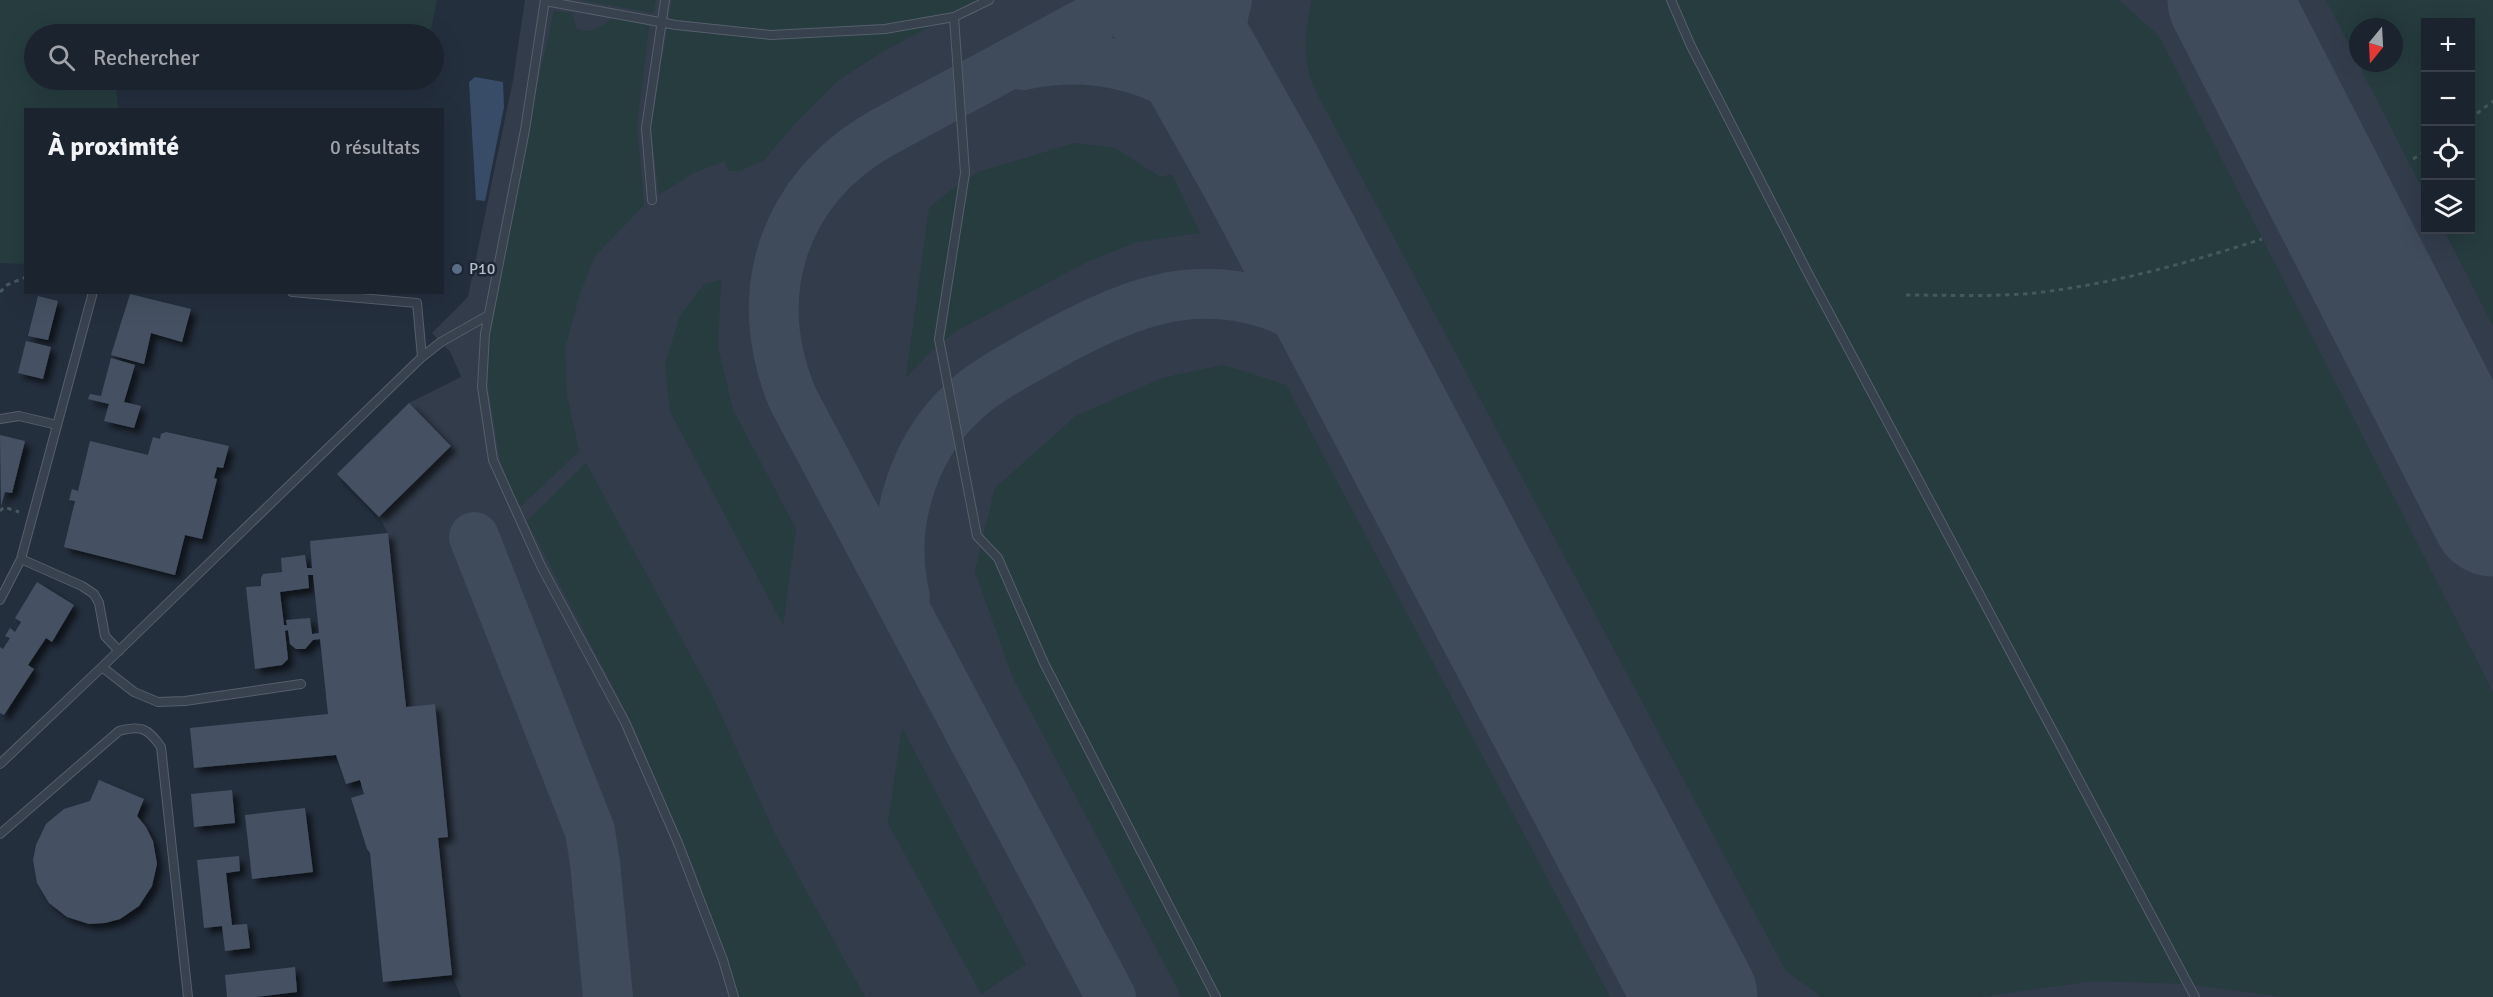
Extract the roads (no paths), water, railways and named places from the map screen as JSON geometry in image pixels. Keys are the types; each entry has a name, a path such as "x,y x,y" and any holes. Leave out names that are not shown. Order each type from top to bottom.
{"lane":[{"path":"652,200 646,128 665,0"},
{"path":"734,997 723,960 678,843 625,722 541,566 493,460 482,387 487,316 525,130 545,1 660,22 771,35 868,31 954,17 989,0"},
{"path":"1671,0 1691,46 1809,274 2195,997"},
{"path":"954,17 965,174 939,339 977,536 998,558 1044,663 1216,997"},
{"path":"0,600 21,559 92,294"},
{"path":"315,294 417,303 422,357"},
{"path":"0,764 422,357 441,342 487,316"},
{"path":"0,419 19,416 57,425"},
{"path":"21,559 82,586 94,594 99,603 105,636 119,651"},
{"path":"102,667 134,692 158,702 185,701 301,684"},
{"path":"0,834 119,731 137,727 152,734 160,747 188,997"}],"water":[{"path":"475,77 503,82 504,107 485,201 476,200 469,82"}],"place":[{"name":"P10","path":"457,269"}]}
